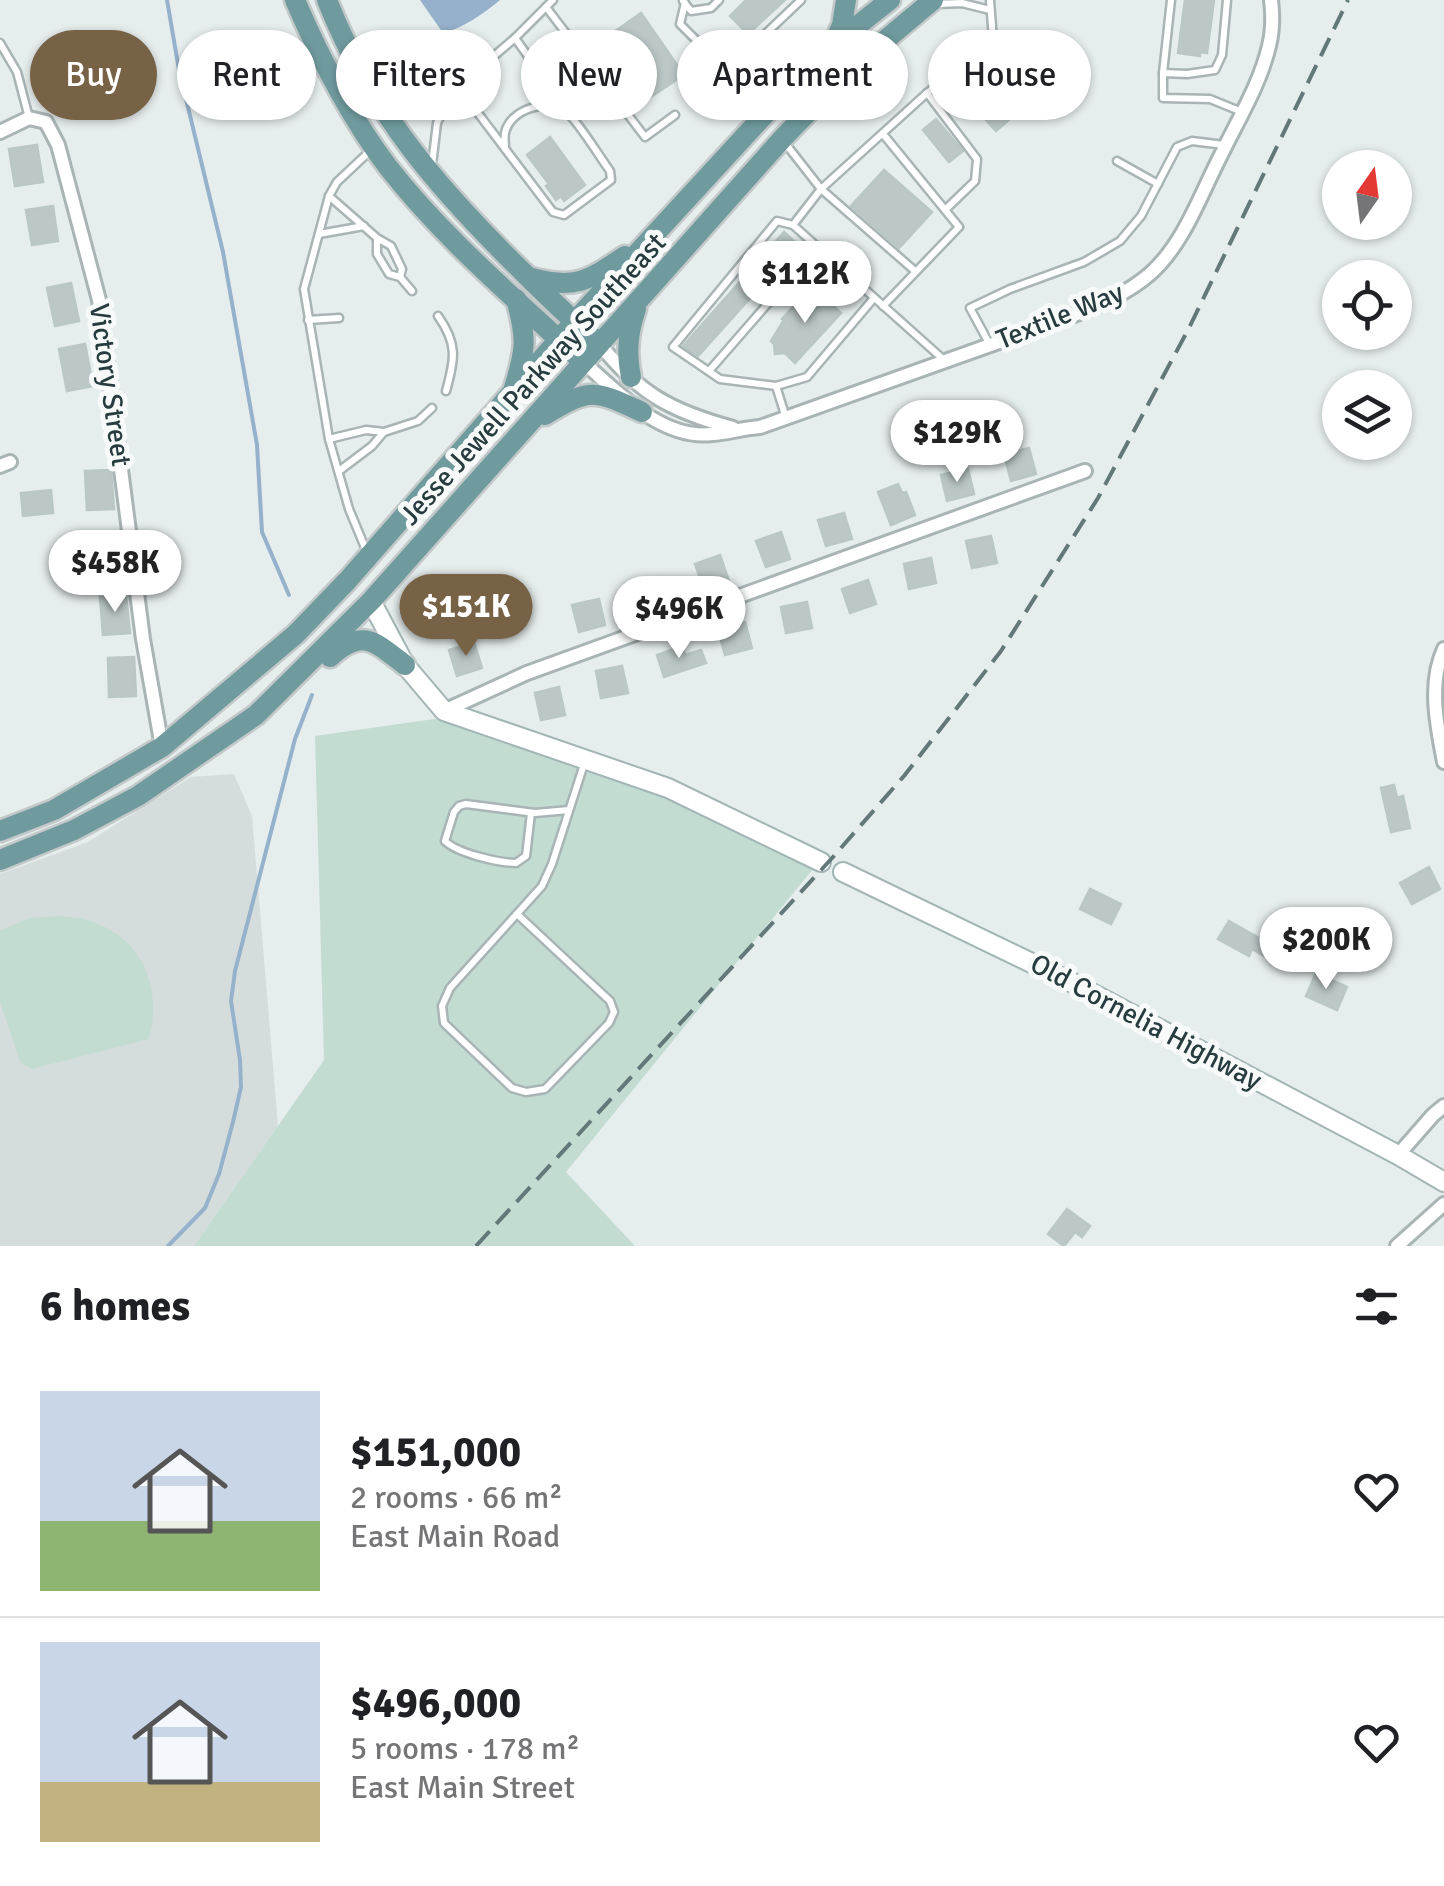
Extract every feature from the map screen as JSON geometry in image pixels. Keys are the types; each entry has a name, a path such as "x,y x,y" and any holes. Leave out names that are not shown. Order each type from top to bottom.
{"main road":[{"path":"295,0 332,78 385,162 470,257 584,362"},
{"path":"327,0 341,30"},
{"path":"840,30 846,0"},
{"name":"Jesse Jewell Parkway Southeast","path":"852,30 890,0"},
{"name":"Jesse Jewell Parkway Southeast","path":"0,860 74,830 138,796 256,715 371,601 782,139 846,74 931,2"},
{"path":"390,120 431,176 480,230 599,344"},
{"name":"Jesse Jewell Parkway Southeast","path":"0,832 54,810 162,747 296,634 760,120"},
{"path":"527,276 554,284 578,284 651,238"},
{"path":"512,394 523,358 524,330 516,300"},
{"path":"630,377 628,340 638,302"},
{"path":"530,424 580,395 604,395 642,412"},
{"path":"288,684 308,678 352,641 379,644 405,665"}],"street":[{"name":"Textile Way","path":"584,362 642,412 678,430 710,435 760,428 1100,305 1129,290 1176,245 1226,145 1258,79 1268,47 1274,19 1271,0"},
{"path":"0,132 29,118"},
{"name":"Victory Street","path":"29,118 46,122 58,146 100,300 142,639 162,747"},
{"name":"Textile Way","path":"599,344 651,396 690,416 735,429"},
{"path":"444,711 527,673 1085,471"},
{"path":"371,601 405,665 444,711 668,788 821,862"},
{"path":"1444,648 1437,664 1436,721 1444,762"},
{"name":"Old Cornelia Highway","path":"843,872 1072,982 1444,1182"},
{"path":"1398,1155 1444,1106"},
{"path":"1397,1246 1444,1204"}],"lane":[{"path":"501,50 553,0"},
{"path":"683,1 691,11 711,8 719,0"},
{"path":"683,1 680,24 713,58 738,61 801,0"},
{"path":"990,0 992,30"},
{"path":"1171,0 1163,98 1210,98 1242,112"},
{"path":"1163,74 1214,70 1222,55 1227,0"},
{"path":"931,2 962,2 990,10"},
{"path":"546,7 645,138 675,115"},
{"path":"515,38 521,46"},
{"path":"0,43 17,72 29,118"},
{"path":"793,225 821,189 928,93"},
{"path":"505,150 506,130 521,114"},
{"path":"431,176 438,120"},
{"path":"483,120 553,212 564,215 611,180 610,171 574,120"},
{"path":"946,210 975,181 976,159 948,120"},
{"path":"883,134 959,226 884,306"},
{"path":"782,139 821,189 915,271"},
{"path":"990,345 970,308 1084,262 1120,241 1141,216 1177,146 1192,141 1226,145"},
{"path":"368,556 329,438 304,289 329,196 349,168 375,147"},
{"path":"1117,162 1158,184"},
{"path":"329,196 390,246 402,270 400,278"},
{"path":"874,298 807,377 776,386 720,379 673,347 777,221 793,225 945,361"},
{"path":"319,234 365,226"},
{"path":"376,238 376,254 389,274 400,278 412,292"},
{"path":"709,372 817,247"},
{"path":"438,316 450,333 454,360 446,391"},
{"path":"308,320 339,318"},
{"path":"776,386 786,418"},
{"path":"329,438 366,430 384,432 418,421 432,408"},
{"path":"338,471 384,432"},
{"path":"517,914 610,1001 614,1012 609,1023 545,1089 526,1092 512,1088 444,1023 442,1006 450,988 542,886 586,760"},
{"path":"531,813 526,856 516,863 453,848 446,841 454,812 466,804 531,813 570,810"}],"shaded area":[{"path":"234,774 252,816 278,1126 194,1246 0,1246 0,874 88,842 191,777"}],"green space":[{"path":"476,713 826,853 566,1172 635,1246 194,1246 324,1060 315,736"},
{"path":"61,916 111,930 137,954 153,1002 149,1039 32,1069 20,1062 0,1002 0,931 29,918"}],"water":[{"path":"420,0 500,0 466,24 441,30"}],"building":[{"path":"746,0 785,0 752,30 744,30 730,16"},
{"path":"1185,0 1214,0 1207,53 1200,52 1200,56 1178,53"},
{"path":"641,13 653,30 617,30"},
{"path":"657,36 677,65 677,80 657,93"},
{"path":"937,120 963,151 949,162 923,130"},
{"path":"986,120 1009,120 996,131"},
{"path":"550,137 585,185 564,201 561,196 556,200 527,155"},
{"path":"37,145 43,182 15,186 9,149"},
{"path":"884,170 932,212 899,248 851,206"},
{"path":"53,206 58,241 32,245 26,210"},
{"path":"784,232 798,245 698,356 683,346"},
{"path":"71,283 79,321 55,326 47,288"},
{"path":"817,291 829,294 829,302 841,313 795,363 785,353 775,354 771,341 782,319"},
{"path":"85,344 93,386 67,391 59,349"},
{"path":"1029,448 1036,474 1011,481 1004,454"},
{"path":"968,469 974,494 947,501 941,475"},
{"path":"111,470 114,509 87,510 85,471"},
{"path":"898,484 902,493 906,492 915,515 891,525 878,492"},
{"path":"51,490 53,513 23,516 21,493"},
{"path":"844,513 852,539 826,546 818,520"},
{"path":"781,532 790,559 766,567 756,541"},
{"path":"118,533 122,570 98,572 94,536"},
{"path":"991,536 997,563 972,568 966,541"},
{"path":"720,555 729,581 704,589 695,564"},
{"path":"931,558 936,583 909,589 904,564"},
{"path":"661,577 667,604 640,610 634,584"},
{"path":"868,580 876,604 850,613 842,589"},
{"path":"126,595 130,633 103,635 100,597"},
{"path":"599,599 605,625 579,632 572,605"},
{"path":"807,602 812,628 786,633 781,607"},
{"path":"745,622 752,648 725,655 718,629"},
{"path":"474,642 482,668 457,676 449,650"},
{"path":"682,646 685,655 701,650 706,663 664,677 657,655"},
{"path":"134,657 136,696 109,697 108,658"},
{"path":"622,666 628,693 601,698 596,671"},
{"path":"559,687 565,715 541,720 535,693"},
{"path":"1394,785 1397,798 1403,796 1410,828 1391,832 1381,788"},
{"path":"1429,867 1440,889 1412,904 1400,883"},
{"path":"1090,889 1121,904 1111,924 1080,909"},
{"path":"1229,921 1261,939 1264,935 1286,947 1277,963 1252,949 1249,956 1218,939"},
{"path":"1316,973 1347,987 1337,1010 1306,996"},
{"path":"1067,1209 1090,1226 1082,1237 1075,1232 1064,1246 1048,1234"}],"waterway":[{"path":"167,0 179,70 223,252 257,445 262,532 289,595"},
{"path":"168,1246 205,1208 233,1122 241,1087 231,1001 235,971 295,739 312,695"}],"railway":[{"path":"476,1246 833,857 904,776 1001,651 1098,498 1189,328 1348,0"}]}
